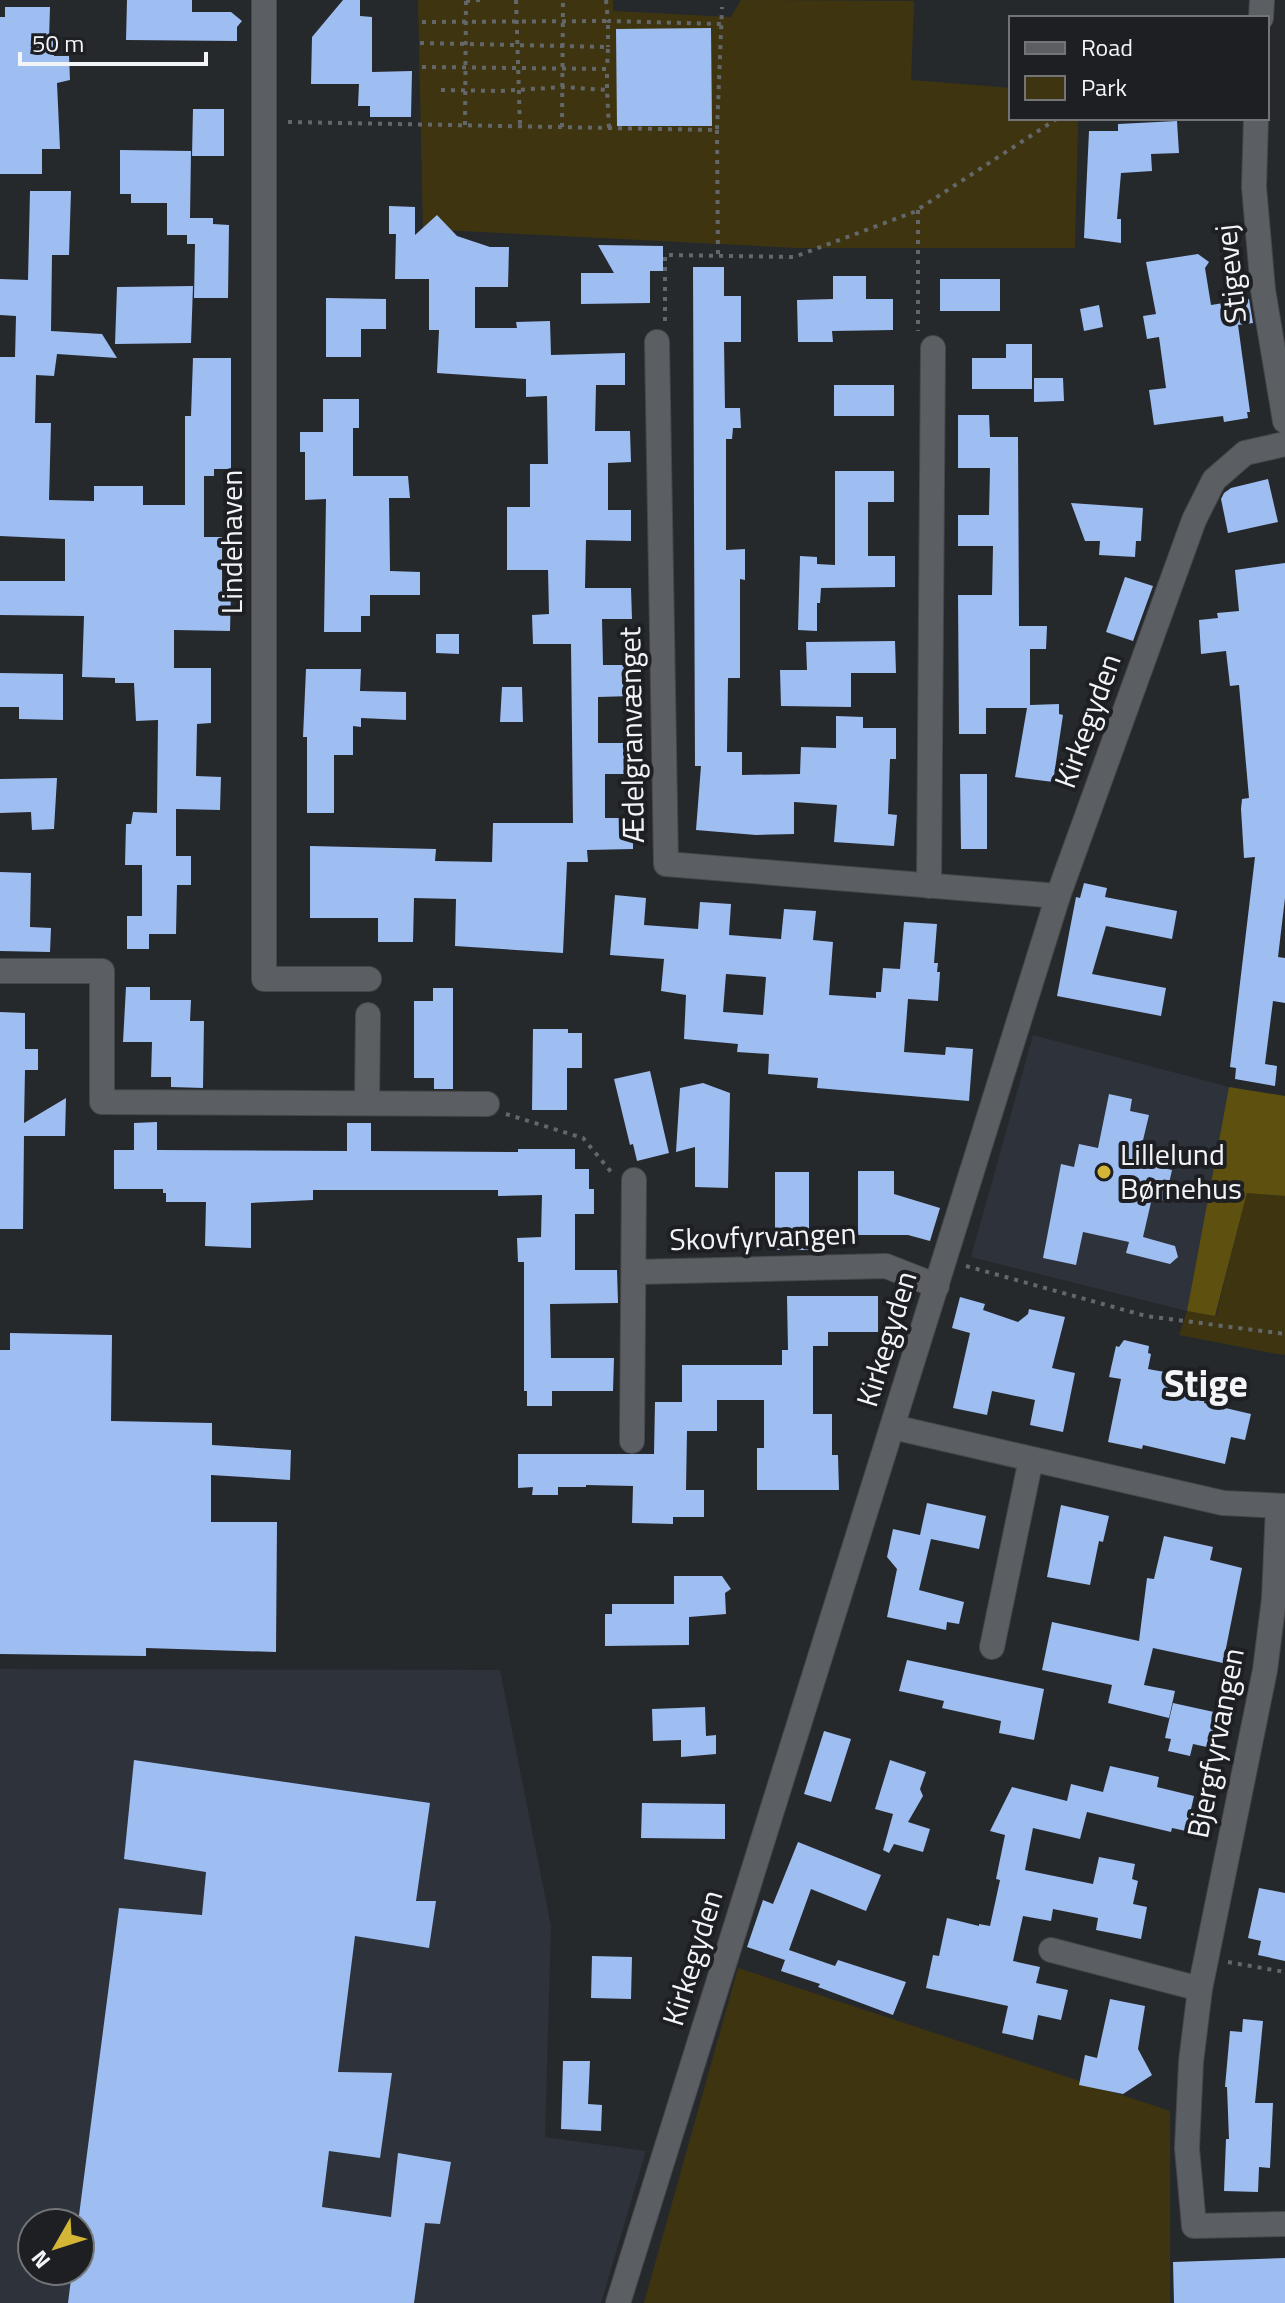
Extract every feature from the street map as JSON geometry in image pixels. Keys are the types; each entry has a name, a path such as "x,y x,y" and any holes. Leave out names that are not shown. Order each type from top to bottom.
{"street":[{"name":"Lindehaven","path":"264,0 264,979 369,979"},
{"name":"Stigevej","path":"1256,120 1254,187 1263,290 1285,421"},
{"name":"Ædelgranvænget","path":"657,342 666,864 1058,896"},
{"path":"929,886 933,348"},
{"name":"Kirkegyden","path":"618,2303 1058,896 1194,520 1214,480 1245,453 1285,444"},
{"path":"0,971 102,971 102,1102 487,1104"},
{"path":"367,1103 368,1015"},
{"name":"Skovfyrvangen","path":"632,1441 634,1190"},
{"name":"Skovfyrvangen","path":"635,1272 886,1266 937,1286"},
{"name":"Bjergfyrvangen","path":"893,1427 1223,1503 1281,1506 1265,1670 1200,1989 1191,2062 1187,2148 1194,2226 1285,2224"},
{"path":"992,1647 1031,1459"},
{"path":"1051,1950 1200,1989"}],"path":[{"path":"465,125 466,1 481,0"},
{"path":"516,0 520,126"},
{"path":"562,127 563,0"},
{"path":"606,0 609,128"},
{"path":"718,256 717,130 722,7"},
{"path":"422,22 722,24"},
{"path":"420,43 608,47"},
{"path":"422,67 607,69"},
{"path":"441,90 500,91 563,87 607,90"},
{"path":"657,342 665,320 665,255 794,257 918,210 1055,120"},
{"path":"264,122 717,130"},
{"path":"918,210 918,331 933,348"},
{"path":"487,1104 512,1118 583,1138 634,1190"},
{"path":"945,1260 1146,1316 1285,1334"},
{"path":"1206,1958 1285,1972"}],"shaded area":[{"name":"Lillelund Børnehus","path":"1033,1035 1229,1087 1187,1311 971,1257"},
{"path":"1229,1087 1285,1096 1285,1196 1247,1193 1215,1316 1187,1311"},
{"path":"0,1669 500,1670 551,1926 545,2137 646,2151 601,2303 0,2303"}],"green space":[{"path":"418,0 613,0 613,11 731,17 741,0 914,1 911,80 1009,88 1009,120 1078,120 1075,248 796,248 423,229"},
{"path":"1247,1192 1285,1196 1283,1355 1179,1335 1187,1311 1216,1316"},
{"path":"738,1968 1170,2111 1170,2303 644,2303"}],"building":[{"path":"127,0 192,0 192,12 231,12 242,21 237,27 237,41 126,40"},
{"path":"343,0 360,0 360,16 372,17 372,72 412,71 411,117 370,117 370,106 358,106 359,84 311,84 312,37"},
{"path":"5,7 50,7 49,39 55,39 54,56 69,56 70,80 57,83 60,149 42,149 42,174 0,174 0,17 5,17"},
{"path":"711,28 712,126 617,126 616,29"},
{"path":"193,109 224,109 224,156 192,156"},
{"path":"1177,121 1179,153 1151,154 1152,171 1121,173 1117,219 1121,219 1121,243 1084,238 1089,131 1118,131 1118,124"},
{"path":"120,150 191,151 190,218 213,218 213,224 229,225 228,298 194,298 195,244 187,244 187,235 167,235 167,203 131,203 131,194 120,194"},
{"path":"30,191 71,191 69,255 52,255 51,331 102,334 117,358 57,354 54,376 36,375 35,423 51,423 49,500 94,501 94,486 143,486 143,505 185,505 185,416 191,416 193,358 231,358 231,469 214,469 214,476 204,476 204,537 222,537 222,591 231,591 230,631 174,630 174,668 211,668 211,723 197,724 196,776 221,777 220,810 176,809 176,856 191,856 191,885 177,885 176,934 149,934 149,949 127,949 127,916 142,916 142,865 125,865 126,824 131,824 133,812 157,813 158,720 136,721 134,683 115,683 115,678 82,677 84,616 0,615 0,581 65,581 65,539 0,536 0,357 15,357 16,316 0,315 0,279 28,280"},
{"path":"389,206 415,207 415,235 437,215 457,236 490,247 509,247 508,287 475,287 475,328 517,328 516,322 550,321 551,355 625,353 625,385 596,385 595,431 630,431 631,462 608,463 608,510 631,510 631,541 586,540 585,588 631,588 632,619 602,619 603,665 632,665 632,696 598,697 598,743 632,743 632,774 605,774 605,818 633,818 633,849 587,850 588,862 567,862 563,953 455,946 456,899 414,898 413,942 378,942 378,918 310,918 310,846 436,849 435,861 492,862 493,823 573,823 571,644 533,644 532,615 549,614 548,570 507,570 507,507 530,507 530,464 548,464 547,396 526,397 526,379 437,373 439,330 429,330 429,279 395,279 396,234 389,234"},
{"path":"598,245 663,246 663,271 650,271 650,303 581,304 581,273 614,273"},
{"path":"1198,254 1209,262 1205,268 1211,305 1249,299 1253,323 1238,325 1250,412 1247,412 1248,418 1224,422 1223,416 1154,425 1149,390 1166,388 1159,337 1147,339 1143,316 1156,314 1146,262"},
{"path":"693,267 724,267 724,296 741,296 741,342 724,342 725,408 740,408 741,428 733,428 732,439 726,439 726,550 745,549 745,580 740,579 740,678 728,678 727,752 742,752 742,775 800,774 801,747 836,748 836,716 863,717 863,728 896,728 896,759 890,759 888,814 897,815 894,846 834,842 837,805 794,802 794,834 756,835 696,830 701,766 695,766"},
{"path":"833,276 866,276 866,299 893,299 893,330 832,331 833,342 798,342 797,300 833,299"},
{"path":"940,279 1000,279 1000,311 940,311"},
{"path":"193,286 191,343 115,344 117,287"},
{"path":"326,298 386,299 386,329 361,329 361,357 326,357"},
{"path":"1099,305 1103,327 1084,331 1080,309"},
{"path":"1006,344 1032,344 1032,389 972,389 972,358 1006,358"},
{"path":"1034,378 1063,378 1064,401 1034,402"},
{"path":"834,385 894,385 894,416 834,416"},
{"path":"323,399 359,399 359,428 353,428 353,476 408,476 410,498 389,498 390,571 420,572 420,595 370,595 370,616 361,616 361,632 324,632 326,499 305,500 305,452 300,452 300,432 323,432"},
{"path":"958,415 989,415 990,437 1018,437 1019,626 1047,626 1046,649 1030,649 1030,705 1059,704 1059,714 1063,715 1053,782 1015,777 1027,708 986,708 986,734 959,734 958,595 992,595 993,546 958,546 958,515 989,515 990,468 958,468"},
{"path":"835,471 894,471 894,502 868,502 868,556 895,556 895,587 821,588 820,603 817,603 817,631 798,630 800,556 817,557 817,564 835,565"},
{"path":"1268,479 1278,522 1228,533 1221,499 1224,493 1231,488"},
{"path":"1071,503 1143,508 1141,541 1136,541 1135,557 1099,555 1100,541 1085,541"},
{"path":"1285,563 1285,898 1278,957 1285,958 1285,1003 1273,1001 1265,1064 1277,1066 1275,1086 1235,1079 1236,1068 1230,1067 1255,857 1244,858 1241,809 1242,799 1249,798 1239,685 1230,686 1226,651 1201,654 1199,620 1218,618 1217,613 1239,611 1235,570"},
{"path":"1125,577 1153,586 1133,641 1106,632"},
{"path":"436,634 459,634 459,654 436,653"},
{"path":"895,641 896,673 851,673 851,707 781,706 780,670 807,670 806,642"},
{"path":"306,669 361,669 360,691 406,692 406,720 361,718 361,727 353,726 353,755 334,755 334,813 307,813 307,737 303,737"},
{"path":"0,673 63,674 63,720 19,719 19,707 0,707"},
{"path":"502,687 522,687 523,722 500,722"},
{"path":"960,774 987,774 987,849 961,849"},
{"path":"57,778 54,829 32,830 31,812 0,813 0,779"},
{"path":"0,872 31,873 30,927 51,928 50,952 0,951"},
{"path":"1084,883 1107,888 1105,897 1177,911 1172,939 1106,926 1092,974 1166,988 1161,1016 1057,996 1076,897 1080,898"},
{"path":"615,895 646,898 644,925 698,929 700,902 731,904 729,935 781,939 784,909 816,911 813,940 833,942 829,995 876,998 876,992 881,992 883,968 900,969 904,922 937,924 934,963 938,963 937,972 940,972 938,1001 908,999 904,1052 945,1055 946,1047 973,1049 969,1101 817,1088 818,1078 768,1074 769,1054 737,1052 738,1044 684,1039 686,995 661,991 664,959 610,955","holes":["726,974 766,977 763,1015 723,1012"]},
{"path":"126,987 150,987 150,1000 191,1000 190,1021 204,1021 203,1088 171,1087 171,1077 151,1077 152,1042 123,1042"},
{"path":"433,988 453,988 453,1089 434,1089 434,1078 414,1078 414,1001 433,1001"},
{"path":"0,1012 25,1013 25,1049 38,1049 38,1070 25,1070 24,1123 66,1098 65,1136 24,1136 23,1229 0,1229"},
{"path":"533,1029 568,1029 568,1033 582,1033 582,1068 567,1068 567,1110 532,1110"},
{"path":"650,1071 669,1153 637,1161 633,1144 630,1145 614,1079"},
{"path":"703,1083 730,1093 728,1188 695,1187 695,1147 676,1152 680,1088"},
{"path":"1109,1094 1132,1099 1130,1111 1149,1115 1139,1157 1146,1159 1145,1164 1172,1170 1165,1201 1152,1198 1143,1237 1175,1246 1178,1257 1170,1264 1126,1253 1129,1242 1083,1232 1076,1265 1043,1258 1061,1164 1074,1167 1079,1144 1098,1148"},
{"path":"157,1122 157,1150 347,1151 347,1123 371,1123 371,1151 518,1152 518,1149 575,1149 575,1169 589,1169 589,1189 594,1189 594,1214 575,1214 575,1270 617,1270 618,1303 550,1304 551,1358 614,1358 613,1391 552,1391 552,1406 527,1406 527,1391 524,1391 524,1262 518,1262 517,1238 541,1237 542,1195 498,1196 498,1190 313,1190 313,1200 251,1203 251,1248 205,1246 206,1202 166,1202 163,1189 114,1189 114,1150 134,1150 134,1123"},
{"path":"858,1171 894,1171 894,1194 940,1208 930,1241 908,1235 858,1235"},
{"path":"775,1172 809,1172 809,1250 775,1250"},
{"path":"787,1296 878,1296 878,1332 828,1332 828,1346 813,1346 813,1414 832,1414 832,1455 838,1455 839,1490 757,1490 757,1448 764,1448 764,1400 717,1400 717,1431 687,1431 686,1490 704,1490 704,1517 673,1517 673,1524 632,1523 633,1486 558,1487 558,1495 532,1495 533,1487 518,1488 518,1454 654,1454 655,1402 682,1402 682,1365 782,1365 782,1350 788,1350"},
{"path":"960,1297 985,1304 983,1310 1018,1322 1028,1314 1029,1309 1065,1317 1052,1368 1075,1373 1063,1432 1030,1425 1035,1400 992,1391 987,1415 953,1408 970,1333 952,1328"},
{"path":"10,1333 112,1335 111,1421 212,1423 212,1445 291,1450 290,1480 211,1475 211,1522 277,1522 276,1652 146,1648 146,1656 0,1654 0,1350 10,1350"},
{"path":"1124,1340 1149,1346 1148,1369 1209,1380 1204,1403 1251,1414 1245,1440 1231,1437 1225,1464 1143,1445 1142,1449 1108,1442 1121,1379 1109,1377 1116,1346 1119,1347"},
{"path":"927,1503 986,1516 979,1549 931,1539 919,1590 964,1602 959,1624 947,1622 946,1630 887,1617 897,1569 887,1557 893,1529 920,1535"},
{"path":"1061,1505 1109,1516 1103,1542 1099,1541 1090,1585 1047,1577"},
{"path":"1164,1536 1213,1547 1210,1560 1242,1568 1223,1663 1153,1648 1144,1685 1175,1691 1169,1718 1108,1703 1112,1685 1042,1670 1052,1622 1139,1641 1147,1578 1154,1579"},
{"path":"674,1576 722,1576 731,1589 725,1593 726,1614 689,1617 689,1645 605,1646 605,1614 612,1614 612,1604 674,1604"},
{"path":"907,1660 1044,1689 1034,1740 999,1733 1001,1721 942,1708 944,1701 899,1691"},
{"path":"1173,1703 1223,1714 1216,1749 1193,1744 1190,1756 1168,1751 1171,1739 1165,1738"},
{"path":"705,1707 706,1736 716,1735 716,1754 681,1757 681,1740 653,1741 652,1709"},
{"path":"824,1731 851,1739 831,1802 804,1794"},
{"path":"134,1760 430,1803 416,1901 436,1901 429,1948 355,1936 338,2072 392,2073 380,2158 329,2151 322,2207 391,2217 398,2153 451,2162 440,2224 425,2223 414,2303 68,2303 70,2287 96,2287 96,2207 80,2207 119,1908 202,1915 206,1872 124,1859"},
{"path":"890,1760 926,1772 920,1789 923,1796 908,1822 930,1829 923,1852 894,1844 889,1853 883,1850 893,1814 875,1809"},
{"path":"1110,1766 1159,1777 1157,1787 1194,1796 1186,1831 1172,1828 1171,1832 1087,1812 1080,1839 1033,1828 1025,1870 1093,1884 1099,1857 1135,1864 1132,1879 1138,1881 1133,1904 1147,1907 1141,1939 1096,1930 1098,1918 1053,1909 1051,1921 1023,1916 1013,1961 1040,1967 1036,1983 1068,1990 1061,2020 1038,2015 1033,2040 1002,2033 1008,2006 926,1988 933,1955 939,1956 947,1918 990,1926 1005,1835 990,1831 1012,1787 1067,1801 1071,1784 1103,1792"},
{"path":"642,1803 725,1804 725,1839 641,1838"},
{"path":"798,1842 881,1875 866,1911 811,1889 789,1950 835,1966 838,1960 906,1982 893,2015 781,1971 785,1960 747,1947 763,1900 773,1904"},
{"path":"1259,1888 1285,1893 1285,1961 1258,1955 1261,1941 1248,1938"},
{"path":"592,1956 632,1957 631,1999 591,1998"},
{"path":"1110,1999 1145,2006 1138,2049 1152,2075 1123,2094 1079,2085 1085,2055 1097,2058"},
{"path":"1243,2019 1263,2021 1255,2103 1273,2103 1270,2168 1259,2167 1258,2192 1224,2191 1226,2139 1229,2139 1225,2087 1230,2031 1242,2032"},
{"path":"563,2061 590,2061 588,2104 602,2105 601,2131 561,2129"},
{"path":"1285,2258 1285,2303 1174,2303 1173,2262"}],"place":[{"name":"Lillelund Børnehus","path":"1104,1172"}],"district":[{"name":"Stige","path":"1206,1384"}]}
